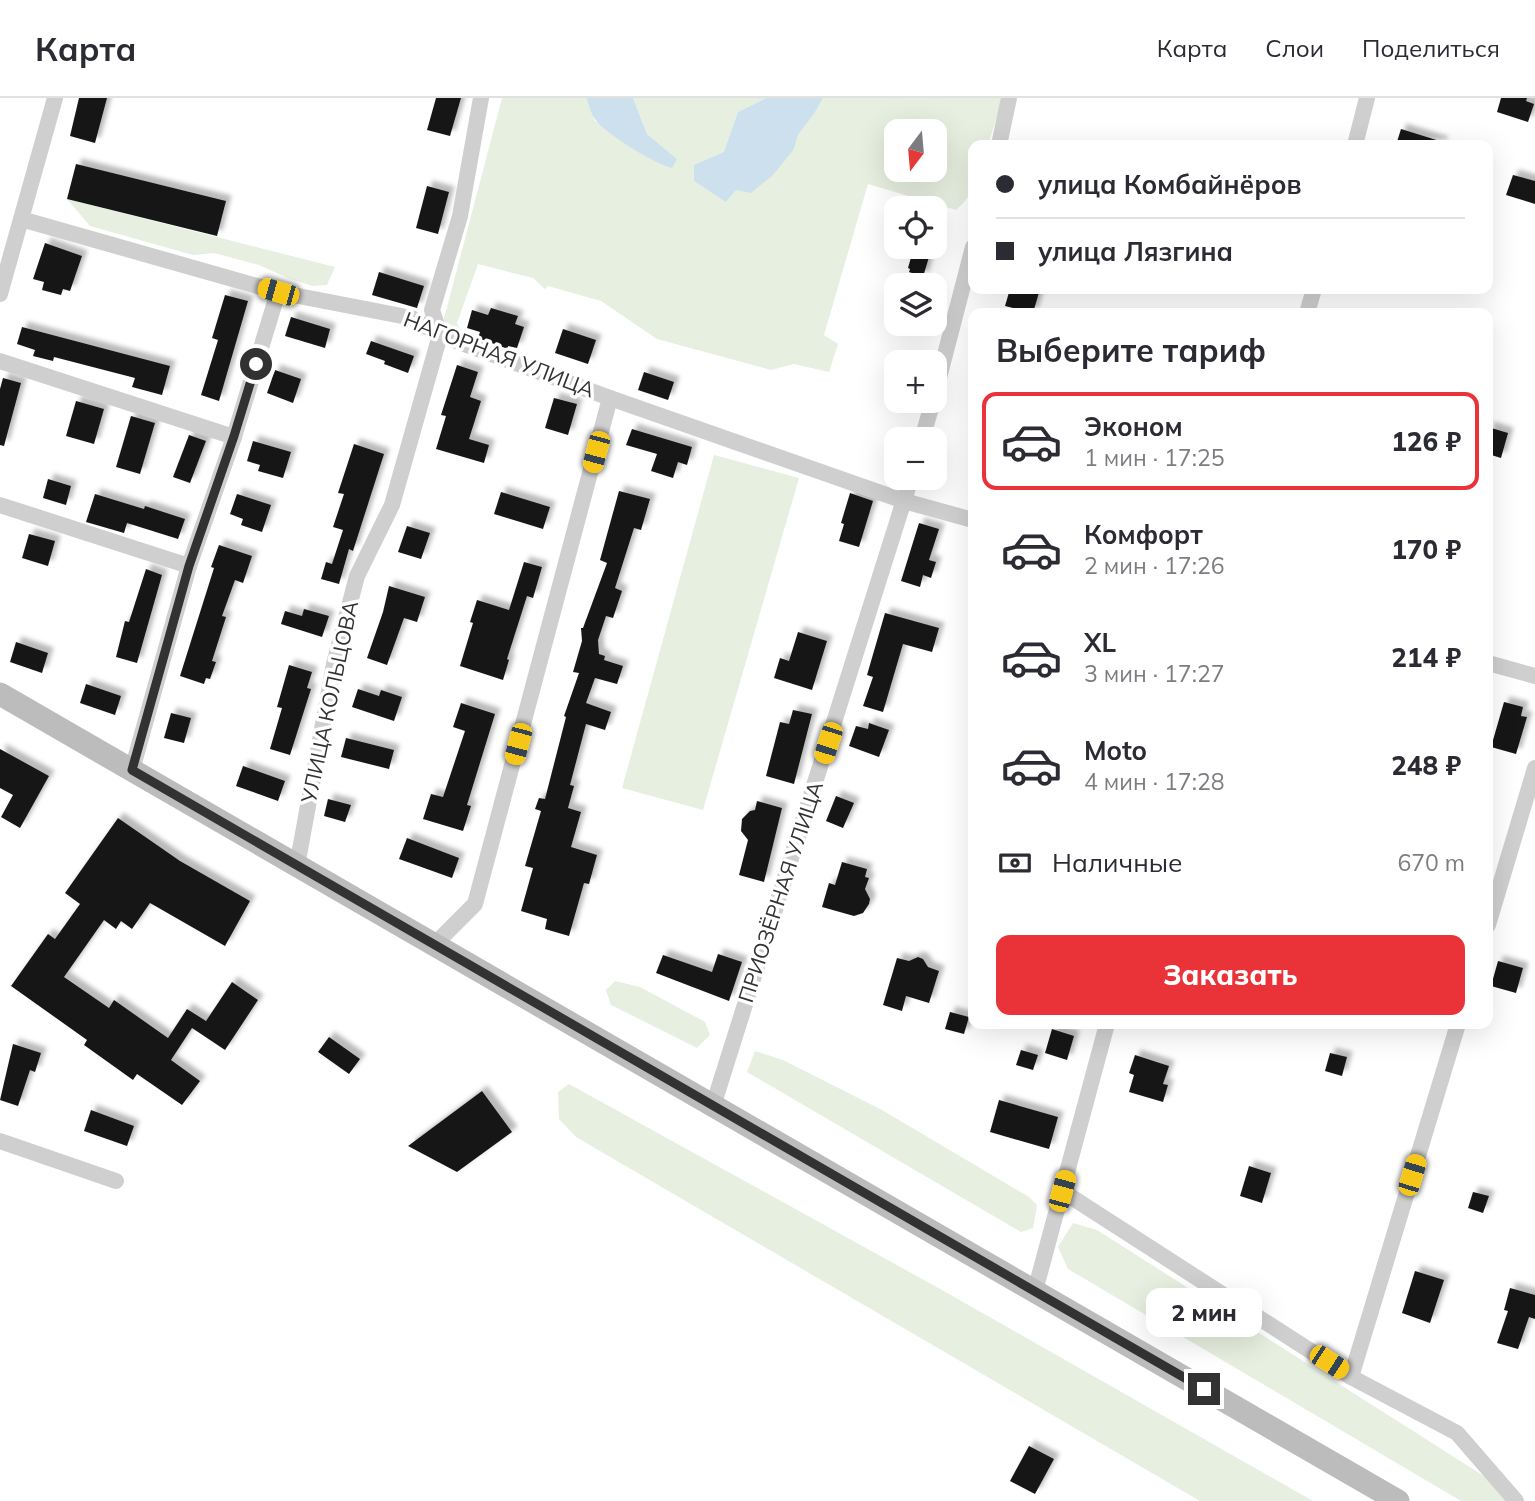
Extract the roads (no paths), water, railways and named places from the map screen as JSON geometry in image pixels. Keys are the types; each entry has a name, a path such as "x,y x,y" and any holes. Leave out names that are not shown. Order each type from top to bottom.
{"main road":[{"path":"0,694 1398,1501"}],"street":[{"path":"0,294 55,98"},
{"name":"УЛИЦА КОЛЬЦОВА","path":"297,866 334,664 356,576 391,505 440,335 432,310 460,216 481,98"},
{"path":"1000,140 1009,98"},
{"path":"1356,140 1367,98"},
{"name":"НАГОРНАЯ УЛИЦА","path":"21,219 278,292 412,318 440,335 610,398 904,501 968,519"},
{"path":"947,350 968,266"},
{"path":"132,770 189,566 234,436 278,292"},
{"path":"0,361 234,436"},
{"name":"НАГОРНАЯ УЛИЦА","path":"434,945 475,904 610,398"},
{"name":"ПРИОЗЁРНАЯ УЛИЦА","path":"713,1106 907,490"},
{"path":"0,505 189,566"},
{"path":"1493,664 1535,676"},
{"path":"1493,908 1535,768"},
{"path":"1035,1291 1106,1029"},
{"path":"1351,1377 1456,1029"},
{"path":"0,1141 116,1181"},
{"path":"1062,1191 1351,1377 1457,1433 1516,1501"}],"water":[{"path":"586,98 633,98 647,134 677,159 672,168 608,132 594,117"},
{"path":"766,98 823,98 798,135 794,149 773,175 751,193 736,190 726,202 694,181 694,165 724,152 738,112"}]}
